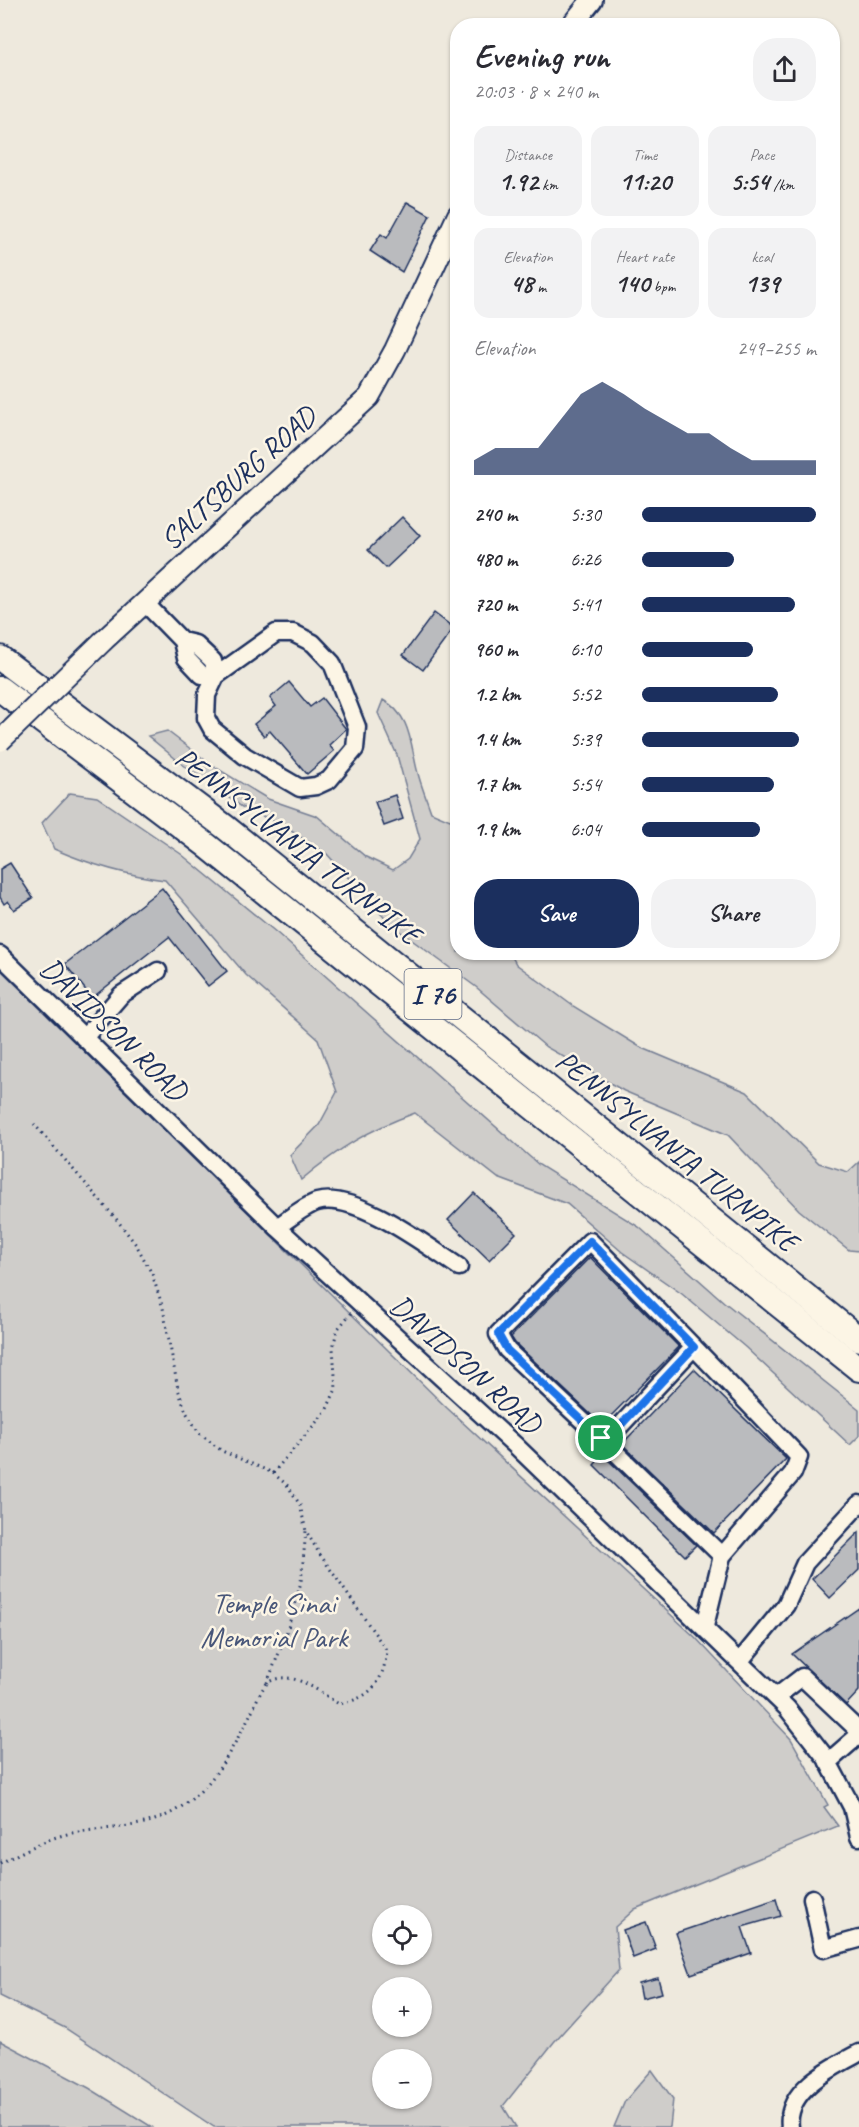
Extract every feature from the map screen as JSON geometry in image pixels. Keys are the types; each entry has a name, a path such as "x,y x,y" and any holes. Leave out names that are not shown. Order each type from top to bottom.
{"highway":[{"name":"PENNSYLVANIA TURNPIKE","path":"0,658 225,827 859,1339"},
{"name":"PENNSYLVANIA TURNPIKE","path":"0,689 214,851 859,1369"}],"main road":[{"path":"577,18 592,0"},
{"name":"SALTSBURG ROAD","path":"0,741 104,641 369,397 395,350 450,232"}],"street":[{"path":"145,603 182,640 186,658 202,675 216,675 276,633 293,633 313,643 332,663 357,727 355,749 329,780 316,786 300,788 245,756 212,729 206,718 207,695 216,675"},
{"name":"DAVIDSON ROAD","path":"0,955 277,1227 516,1446 776,1697 828,1762 856,1810 859,1837"},
{"path":"84,1038 121,995 158,971"},
{"path":"277,1227 315,1203 333,1200 385,1219 459,1267"},
{"path":"705,1626 722,1556 793,1473 799,1457 590,1241 498,1334 507,1350 722,1556"},
{"path":"601,1438 620,1426 694,1347"},
{"path":"740,1661 786,1605 805,1563 859,1504"},
{"path":"776,1697 802,1677 859,1733 828,1762"},
{"path":"812,1898 823,1949 859,1939"},
{"path":"790,2127 795,2099 827,2070 859,2054"}],"path":[{"path":"0,1863 52,1839 71,1834 143,1826 174,1813 198,1795 220,1765 267,1683 286,1635 301,1582 306,1531 300,1505 288,1486 273,1473 222,1451 199,1432 186,1412 178,1389 163,1308 152,1274 137,1246 33,1124"},
{"path":"273,1473 326,1411 336,1389 333,1348 337,1330 359,1303"},
{"path":"267,1683 283,1677 298,1680 339,1704 358,1701 373,1689 385,1672 387,1651 306,1531"}],"green space":[{"path":"383,700 400,715 409,734 420,781 431,812 450,820 450,960 514,960 516,964 573,1006 640,1047 747,1092 819,1163 848,1172 859,1162 859,1251 849,1250 799,1210 728,1135 624,1091 546,1047 476,987 390,924 327,854 282,825 242,807 182,764 148,736 167,731 213,766 268,799 317,816 366,857 393,870 408,859 420,839 397,755 378,713"},
{"path":"70,793 97,797 181,854 277,933 539,1165 639,1227 724,1302 859,1409 859,1436 850,1445 745,1347 682,1294 622,1252 567,1204 498,1178 415,1113 355,1141 328,1158 301,1180 290,1155 319,1125 337,1092 318,1039 246,975 165,880 108,869 54,849 42,823"},
{"name":"Temple Sinai Memorial Park","path":"0,969 447,1408 695,1637 791,1739 828,1805 824,1807 838,1826 635,1909 615,1927 619,1970 554,2042 503,2106 516,2127 214,2127 65,2028 0,1996"},
{"path":"0,2041 89,2088 152,2127 0,2127"},
{"path":"652,2070 673,2099 670,2127 614,2127 625,2101"}],"building":[{"path":"407,202 430,215 402,272 370,251 381,234 387,238"},
{"path":"402,517 420,536 386,568 368,550"},
{"path":"434,613 450,625 450,633 423,670 403,655"},
{"path":"289,682 310,707 322,698 346,729 329,745 334,751 307,774 270,731 264,736 254,724 276,706 270,698"},
{"path":"395,795 403,819 384,826 375,802"},
{"path":"10,863 33,898 14,910 8,901 4,904 0,897 0,869"},
{"path":"162,888 227,971 208,986 169,937 92,998 65,964"},
{"path":"474,1193 516,1233 489,1260 448,1220"},
{"path":"590,1257 679,1347 602,1425 511,1337"},
{"path":"694,1369 786,1459 714,1533 622,1444"},
{"path":"603,1455 696,1545 685,1556 594,1465"},
{"path":"859,1532 859,1570 830,1598 812,1579"},
{"path":"859,1608 859,1691 846,1705 792,1654"},
{"path":"776,1899 781,1916 742,1927 751,1953 691,1974 676,1933"},
{"path":"646,1922 656,1949 633,1958 623,1930"},
{"path":"658,1978 662,1993 642,1998 639,1983"}],"route":[{"path":"590,1241 694,1347 620,1426 601,1438 507,1350 498,1334 590,1241"}]}
